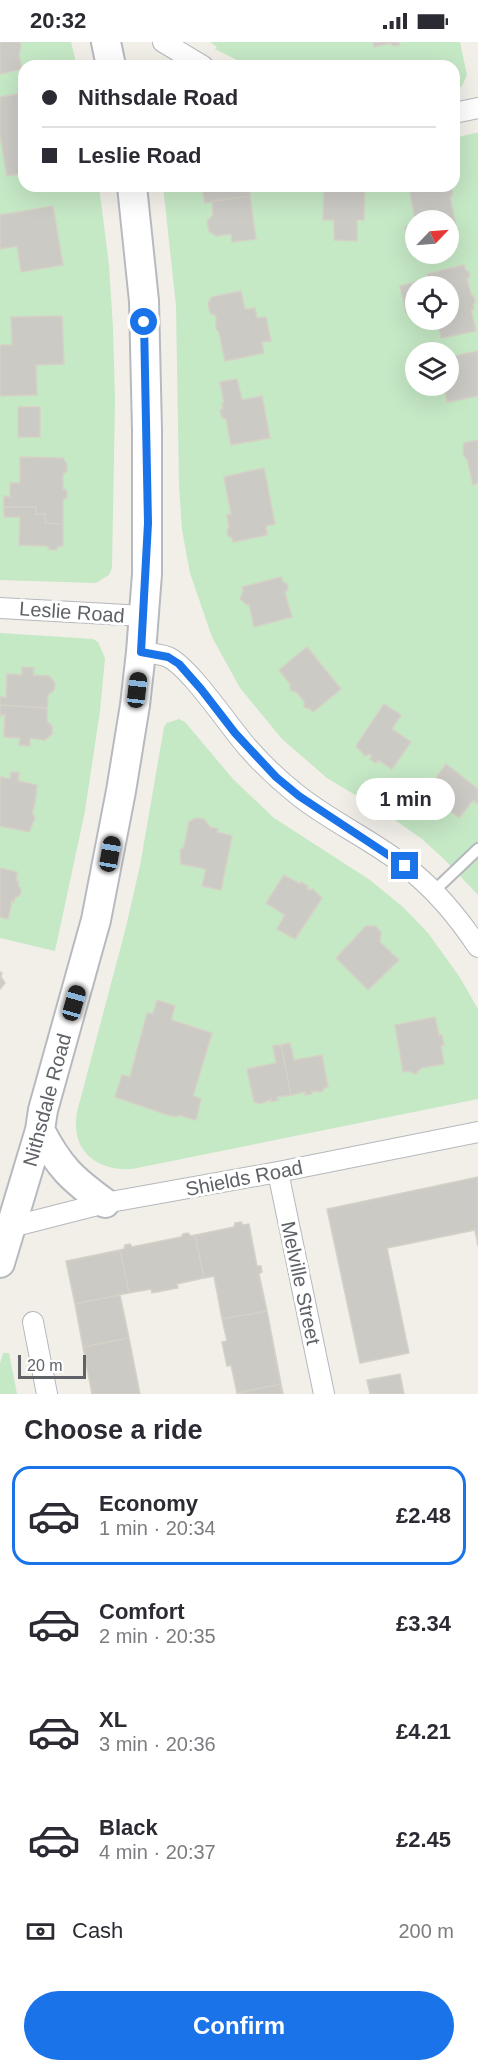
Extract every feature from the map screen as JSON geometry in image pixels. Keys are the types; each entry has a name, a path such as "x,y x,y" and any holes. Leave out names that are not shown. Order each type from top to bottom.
{"street":[{"path":"106,42 110,60"},
{"path":"163,42 193,60"},
{"path":"460,112 478,108"},
{"name":"Nithsdale Road","path":"0,1263 40,1130 96,920 124,770 141,652 148,523 144,301 133,192"},
{"name":"Leslie Road","path":"0,608 144,616"},
{"path":"141,652 168,657 179,664 235,733 276,777 299,796 405,866 433,892 478,947"},
{"path":"40,1130 53,1156 74,1180 105,1203"},
{"name":"Shields Road","path":"11,1227 105,1203 278,1172 478,1131"},
{"name":"Melville Street","path":"278,1172 324,1394"},
{"path":"33,1322 47,1394"}],"lane":[{"path":"433,892 478,849"}],"green space":[{"path":"0,42 71,42 76,60 18,60 18,192 100,192 109,265 113,328 115,400 112,568 109,575 96,583 0,580"},
{"path":"210,42 460,42 467,75 460,87 460,60 237,60 215,49 217,47"},
{"path":"478,133 478,895 422,839 385,813 327,778 282,739 240,688 212,637 190,573 182,530 176,305 164,192 460,192 460,137"},
{"path":"0,633 93,639 98,642 105,658 100,711 85,811 55,951 0,938"},
{"path":"179,719 185,722 233,779 274,818 370,880 403,907 428,933 459,976 478,1009 478,1099 132,1169 107,1166 88,1156 78,1137 77,1112 140,866 164,727 167,723"},
{"path":"3,1353 9,1353 17,1394 0,1394 0,1364"}],"building":[{"path":"0,42 20,42 18,70 0,74"},
{"path":"373,42 399,42 400,45 392,46 391,43 374,47"},
{"path":"18,94 18,174 7,176 0,136 0,97"},
{"path":"203,192 250,192 250,196 205,203"},
{"path":"324,192 365,192 364,220 357,220 357,241 334,240 334,220 323,220"},
{"path":"410,192 453,192 450,198 453,210 413,210"},
{"path":"250,196 256,239 232,242 231,234 216,236 209,231 207,221 213,215 212,201"},
{"path":"53,206 63,265 21,272 17,246 0,249 0,215"},
{"path":"464,265 469,272 470,276 467,279 475,302 474,309 471,310 476,331 441,338 439,330 459,330 459,276 427,276 427,274"},
{"path":"405,285 405,308 400,286"},
{"path":"241,291 245,309 255,308 257,318 266,317 271,341 262,342 264,353 225,361 219,332 216,329 216,316 210,313 208,303 212,297"},
{"path":"62,316 64,364 36,365 37,395 0,396 0,345 12,345 11,317"},
{"path":"478,351 478,396 447,402 446,396 459,396 459,355"},
{"path":"237,379 242,400 262,396 270,438 231,445 226,419 222,417 220,411 224,403 220,382"},
{"path":"18,407 40,407 40,437 18,437"},
{"path":"478,440 478,483 473,485 463,451 464,443"},
{"path":"20,457 63,458 67,465 67,471 63,474 63,489 67,491 67,497 63,500 63,524 45,523 45,514 36,514 36,507 4,507 4,496 10,497 10,483 20,483"},
{"path":"264,468 275,524 266,526 267,535 233,542 227,530 229,527 227,515 231,514 224,477"},
{"path":"4,507 36,507 36,514 45,514 45,523 63,524 63,546 50,550 47,546 19,545 20,517 4,517"},
{"path":"281,577 287,584 288,589 285,593 292,617 254,627 249,604 247,605 240,599 242,587"},
{"path":"307,647 341,689 313,712 304,707 304,701 296,692 290,690 290,684 279,670"},
{"path":"22,667 34,668 33,675 49,676 55,683 54,690 48,695 47,708 0,705 0,696 6,698 7,674 22,675"},
{"path":"384,704 401,715 392,729 411,742 392,769 378,760 376,763 370,759 372,756 369,754 365,756 356,746"},
{"path":"0,705 47,708 47,721 52,726 52,734 45,740 30,738 30,746 19,745 20,738 4,737 5,714 0,716"},
{"path":"446,764 478,789 478,804 473,800 459,818 438,801 433,802 429,799 425,792"},
{"path":"11,772 19,773 18,781 37,785 32,813 35,818 29,832 0,826 0,780 1,777 10,779"},
{"path":"196,818 204,819 210,827 218,829 217,832 232,836 221,890 202,886 206,869 181,864 180,850 184,847 189,822"},
{"path":"0,868 17,872 16,881 21,890 20,895 15,898 14,902 12,901 8,919 0,917"},
{"path":"284,875 308,886 309,890 313,889 322,898 295,939 277,929 285,915 266,903"},
{"path":"366,926 375,926 381,932 380,942 399,960 368,990 336,958"},
{"path":"0,972 5,983 0,989"},
{"path":"157,1000 175,1006 171,1020 212,1033 193,1096 201,1099 196,1120 168,1115 115,1097 122,1075 130,1077 147,1013 153,1014"},
{"path":"435,1017 444,1045 441,1046 444,1064 421,1068 416,1074 403,1072 395,1025"},
{"path":"290,1043 294,1060 322,1055 328,1087 322,1092 312,1091 312,1094 305,1095 305,1092 291,1095 281,1045"},
{"path":"281,1045 291,1095 277,1097 278,1100 271,1102 271,1099 261,1104 254,1102 247,1069 276,1063 273,1046"},
{"path":"478,1177 478,1246 475,1230 387,1248 409,1353 360,1363 327,1209"},
{"path":"241,1222 243,1225 249,1224 257,1266 261,1266 262,1272 259,1274 267,1311 222,1319 214,1276 204,1278 195,1235 234,1227 235,1223"},
{"path":"188,1233 191,1236 195,1235 204,1278 177,1284 178,1288 152,1293 151,1289 129,1293 120,1250 124,1249 125,1245 130,1244 132,1247 181,1237"},
{"path":"120,1250 129,1293 75,1304 66,1261"},
{"path":"120,1295 129,1338 83,1347 75,1304"},
{"path":"267,1311 281,1384 237,1393 231,1365 227,1366 222,1342 227,1341 222,1319"},
{"path":"129,1338 140,1394 92,1394 83,1347"},
{"path":"400,1374 404,1394 370,1394 367,1380"},
{"path":"281,1384 283,1394 237,1394 237,1393"}],"route":[{"path":"144,322 148,523 141,652 168,657 179,664 235,733 276,777 316,808 405,866"}]}
